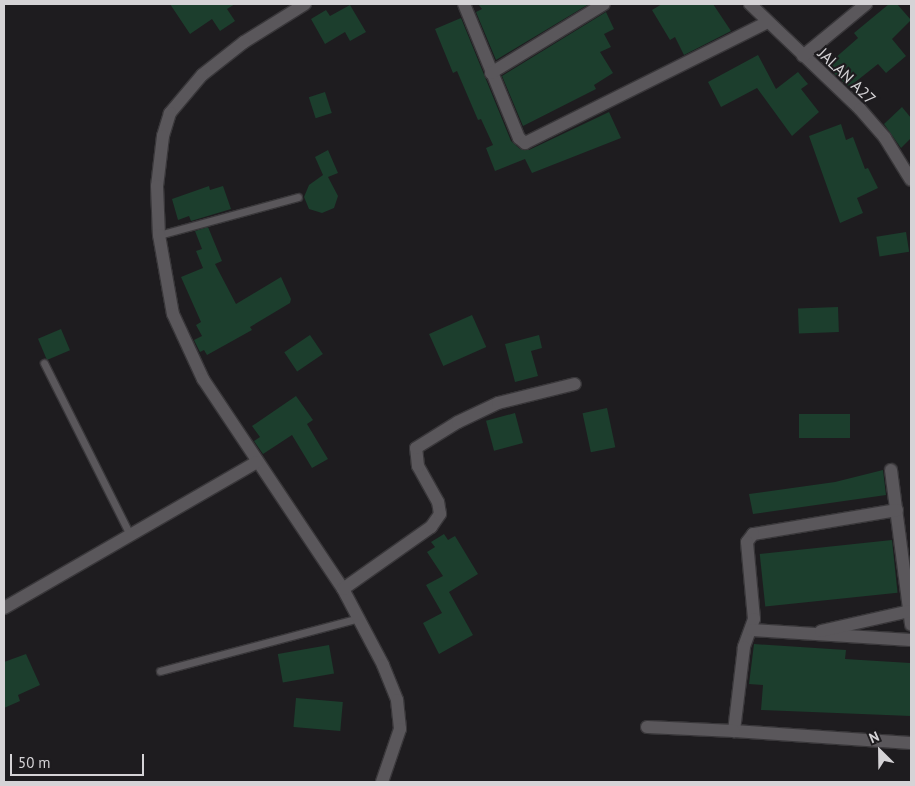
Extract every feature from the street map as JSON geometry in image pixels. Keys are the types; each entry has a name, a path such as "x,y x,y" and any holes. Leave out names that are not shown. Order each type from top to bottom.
{"street":[{"path":"305,4 244,42 202,75 170,113 163,136 158,186 158,235 173,314 212,394 343,589 359,618 397,700 400,729 382,782"},
{"path":"464,4 518,138 525,143 768,22"},
{"path":"491,73 604,4"},
{"name":"JALAN A27","path":"750,4 860,109 910,175"},
{"path":"803,56 866,4"},
{"path":"343,589 431,527 440,514 435,496 418,466 416,448 458,422 498,404 575,384"},
{"path":"4,608 257,462"},
{"path":"891,470 911,624"},
{"path":"734,731 744,647 752,630 747,542 753,534 897,510"},
{"path":"806,634 910,611"},
{"path":"752,630 911,640"},
{"path":"647,727 911,743"}],"lane":[{"path":"158,235 298,197"},
{"path":"44,364 130,535"},
{"path":"160,671 359,618"}],"building":[{"path":"170,4 235,4 227,9 235,21 220,31 212,19 190,34"},
{"path":"478,4 589,4 496,60 476,12 482,9"},
{"path":"662,4 713,4 731,31 684,55 675,37 670,40 652,10"},
{"path":"889,4 897,4 911,20 892,39 906,56 886,73 878,64 849,87 826,66 858,38 854,33"},
{"path":"350,5 366,32 350,41 345,32 325,44 311,19 326,10 330,16"},
{"path":"606,12 614,29 604,34 611,47 600,52 613,73 594,85 596,89 523,126 502,76"},
{"path":"461,18 511,141 520,149 529,150 609,112 621,138 532,173 525,159 495,171 486,148 493,145 481,119 478,120 457,71 453,73 435,29"},
{"path":"758,55 776,89 798,72 808,84 801,89 819,112 792,136 757,88 721,107 708,82"},
{"path":"325,92 332,113 316,118 309,97"},
{"path":"902,107 911,118 911,138 901,148 884,124"},
{"path":"841,124 846,140 853,137 865,169 868,168 878,188 857,198 863,213 840,223 809,136"},
{"path":"328,150 338,173 328,177 338,196 334,208 322,213 309,209 304,197 309,185 323,175 315,157"},
{"path":"209,186 210,190 223,186 231,209 191,221 189,216 178,220 172,199"},
{"path":"208,227 222,261 215,264 236,304 281,277 291,299 290,303 250,327 252,330 207,355 204,350 200,352 194,340 202,336 196,325 201,322 181,277 203,268 196,251 202,249 195,231"},
{"path":"906,232 909,252 879,256 876,237"},
{"path":"838,307 839,332 799,333 798,308"},
{"path":"472,315 486,347 443,366 429,334"},
{"path":"61,329 70,350 47,360 38,339"},
{"path":"310,335 323,354 297,371 284,352"},
{"path":"539,335 542,348 531,351 538,376 515,382 505,344"},
{"path":"296,396 313,420 307,424 328,459 312,468 292,435 263,454 254,441 260,437 252,426"},
{"path":"607,408 615,447 591,452 583,413"},
{"path":"515,413 523,443 494,451 486,421"},
{"path":"799,414 850,414 850,438 799,438"},
{"path":"883,470 886,495 753,514 749,494 835,482"},
{"path":"444,534 448,540 455,536 478,574 449,592 473,635 439,654 423,623 442,613 426,585 443,576 427,552 435,547 431,542"},
{"path":"892,540 898,593 765,607 760,554"},
{"path":"754,644 846,650 845,659 910,663 911,716 761,710 763,685 749,684"},
{"path":"329,645 334,674 283,683 278,654"},
{"path":"26,654 40,685 18,695 20,701 4,708 4,662"},
{"path":"296,698 343,702 340,731 293,727"}]}
